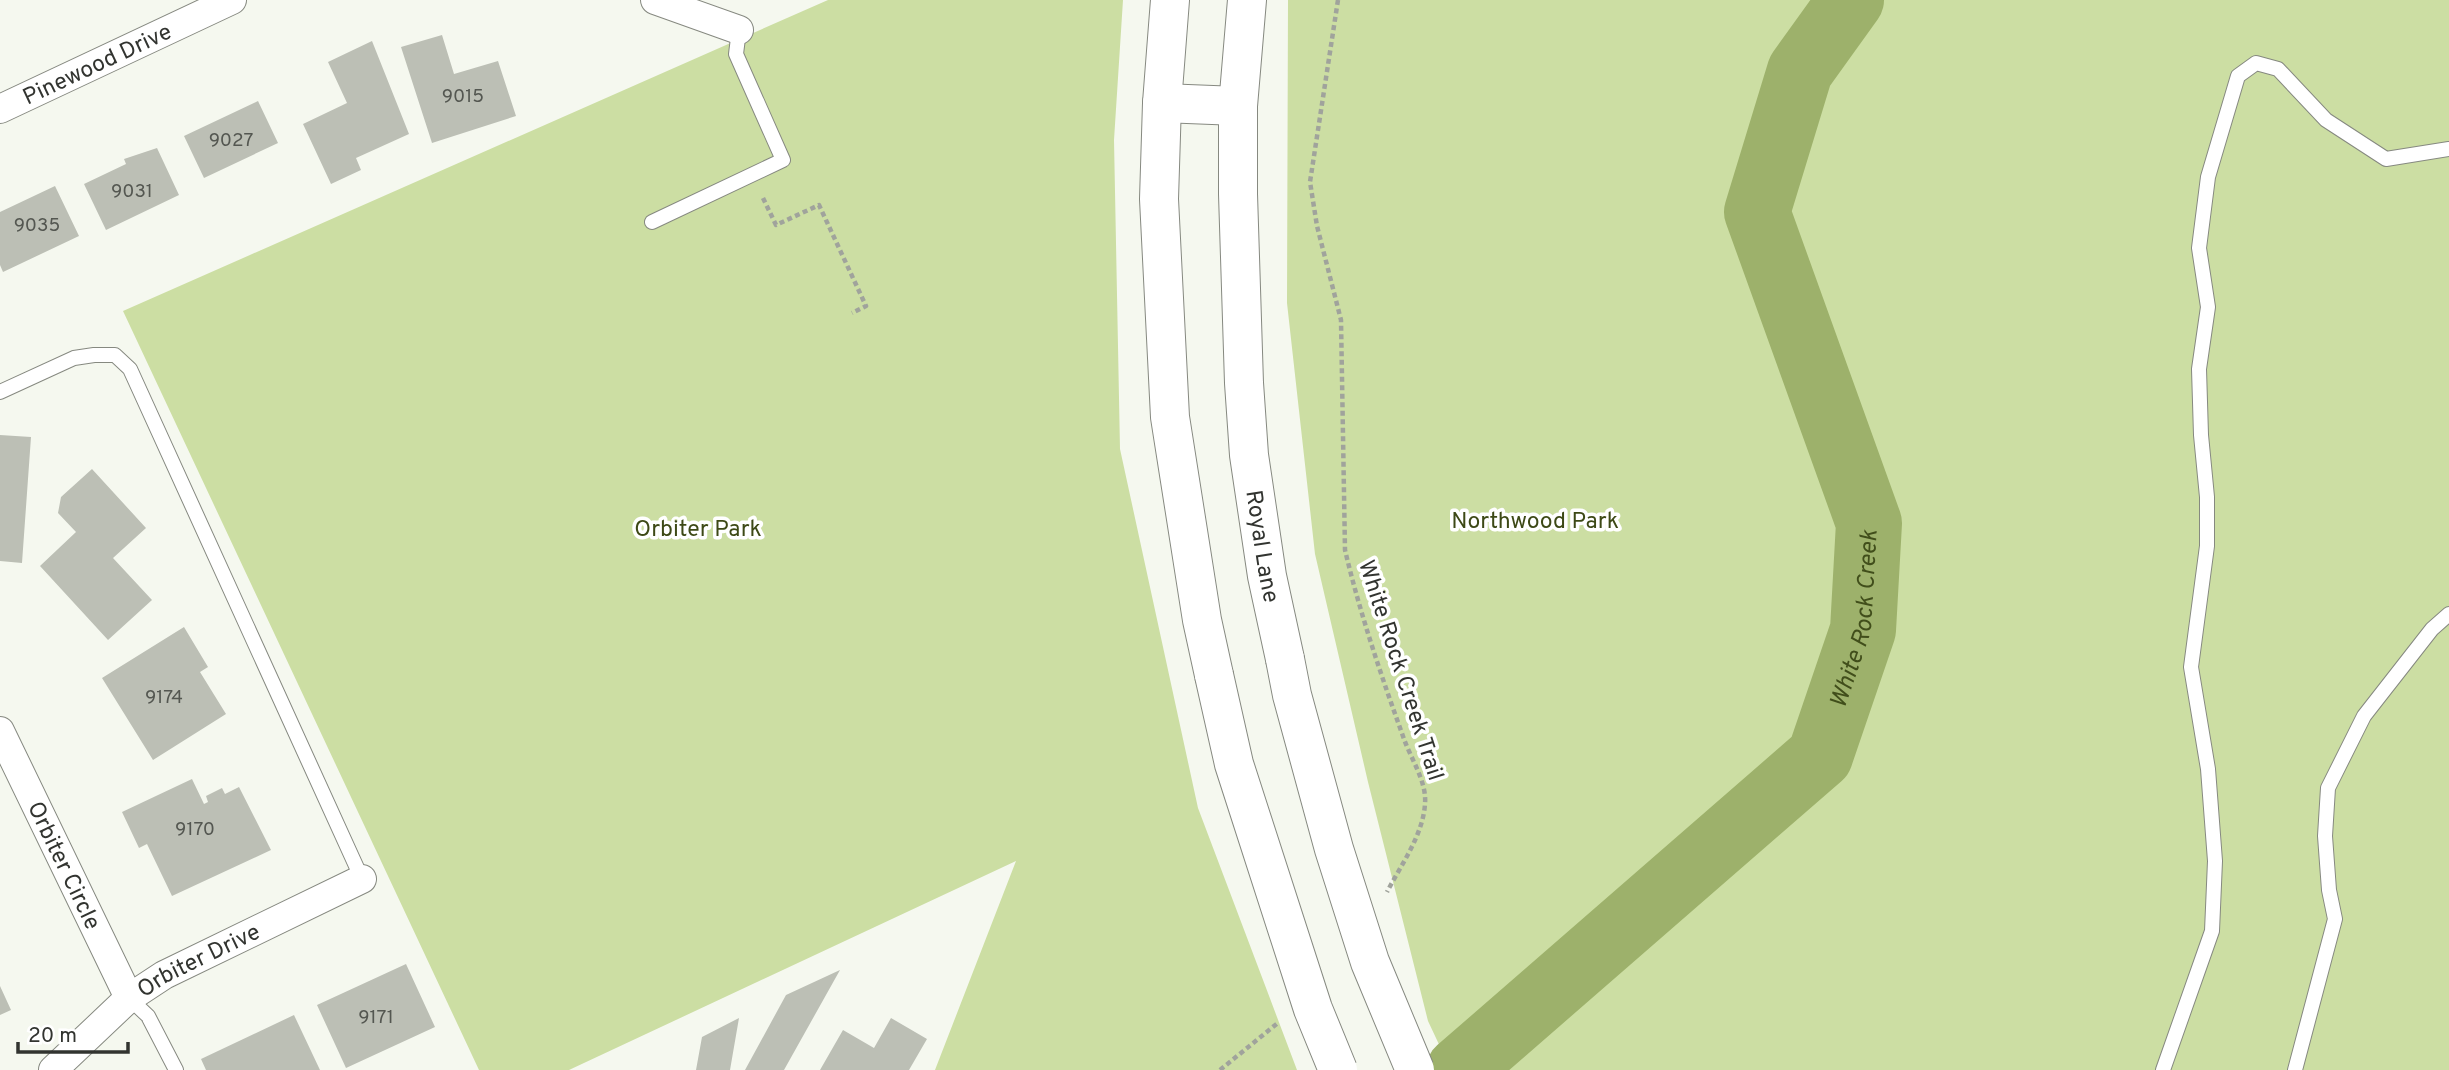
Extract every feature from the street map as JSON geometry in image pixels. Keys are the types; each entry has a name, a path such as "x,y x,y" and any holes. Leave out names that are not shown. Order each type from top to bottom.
{"main road":[{"path":"1170,0 1162,103 1159,199 1170,418 1202,620 1234,764 1313,1009 1338,1070"},
{"name":"Royal Lane","path":"1247,0 1238,106 1242,329 1248,443 1267,576 1292,695 1334,849 1370,962 1415,1070"},
{"path":"1162,103 1238,106"}],"street":[{"name":"Pinewood Drive","path":"0,109 232,0"},
{"path":"655,0 739,30"},
{"name":"Orbiter Circle","path":"0,731 129,998"},
{"name":"Orbiter Drive","path":"53,1070 129,998 163,975 362,879"}],"lane":[{"path":"652,222 783,160 736,54 739,30"},
{"path":"2164,1070 2212,931 2215,861 2208,769 2191,667 2207,546 2207,497 2201,435 2199,369 2208,307 2199,248 2208,177 2238,76 2256,63 2278,69 2326,120 2386,159 2449,149"},
{"path":"0,392 74,358 115,355 130,369 362,879"},
{"path":"2295,1070 2334,919 2325,836 2328,788 2364,716 2432,629 2449,614"},
{"path":"129,998 148,1016 176,1070"}],"path":[{"name":"White Rock Creek Trail","path":"1338,0 1310,181 1317,226 1341,320 1345,550 1352,582 1404,740 1422,782 1426,803 1419,828 1386,895"},
{"path":"752,175 776,225 820,205 866,306 852,313"},
{"path":"1220,1070 1282,1020"}],"green space":[{"name":"Orbiter Park","path":"828,0 1123,0 1114,140 1120,449 1198,808 1297,1070 935,1070 1016,861 569,1070 479,1070 123,311"},
{"name":"Northwood Park","path":"1288,0 2449,0 2449,1070 1451,1070 1428,1021 1368,782 1315,554 1287,303"}],"building":[{"path":"442,35 454,74 498,61 516,116 432,143 401,47"},
{"path":"372,41 409,134 356,158 361,170 331,184 303,124 347,103 328,62"},
{"path":"258,101 278,143 204,178 184,136"},
{"path":"157,148 179,195 106,230 84,184 126,164 124,159"},
{"path":"55,186 79,236 3,272 0,265 0,212"},
{"path":"0,435 31,437 22,563 0,561"},
{"path":"92,469 146,528 113,558 152,600 108,640 40,566 76,532 58,513 61,497"},
{"path":"184,627 208,667 200,672 226,714 153,760 102,678"},
{"path":"192,779 204,804 208,802 206,796 222,788 225,794 239,787 271,850 172,896 147,844 139,848 122,812"},
{"path":"406,964 435,1027 346,1068 317,1005"},
{"path":"840,970 784,1070 745,1070 786,995"},
{"path":"0,986 11,1010 0,1015"},
{"path":"294,1015 320,1070 206,1070 201,1059"},
{"path":"739,1018 730,1070 696,1070 702,1037"},
{"path":"891,1018 927,1039 909,1070 820,1070 843,1030 874,1048"}],"waterway":[{"name":"White Rock Creek","path":"1459,1070 1820,756 1863,630 1869,523 1757,212 1800,71 1851,0"}]}
